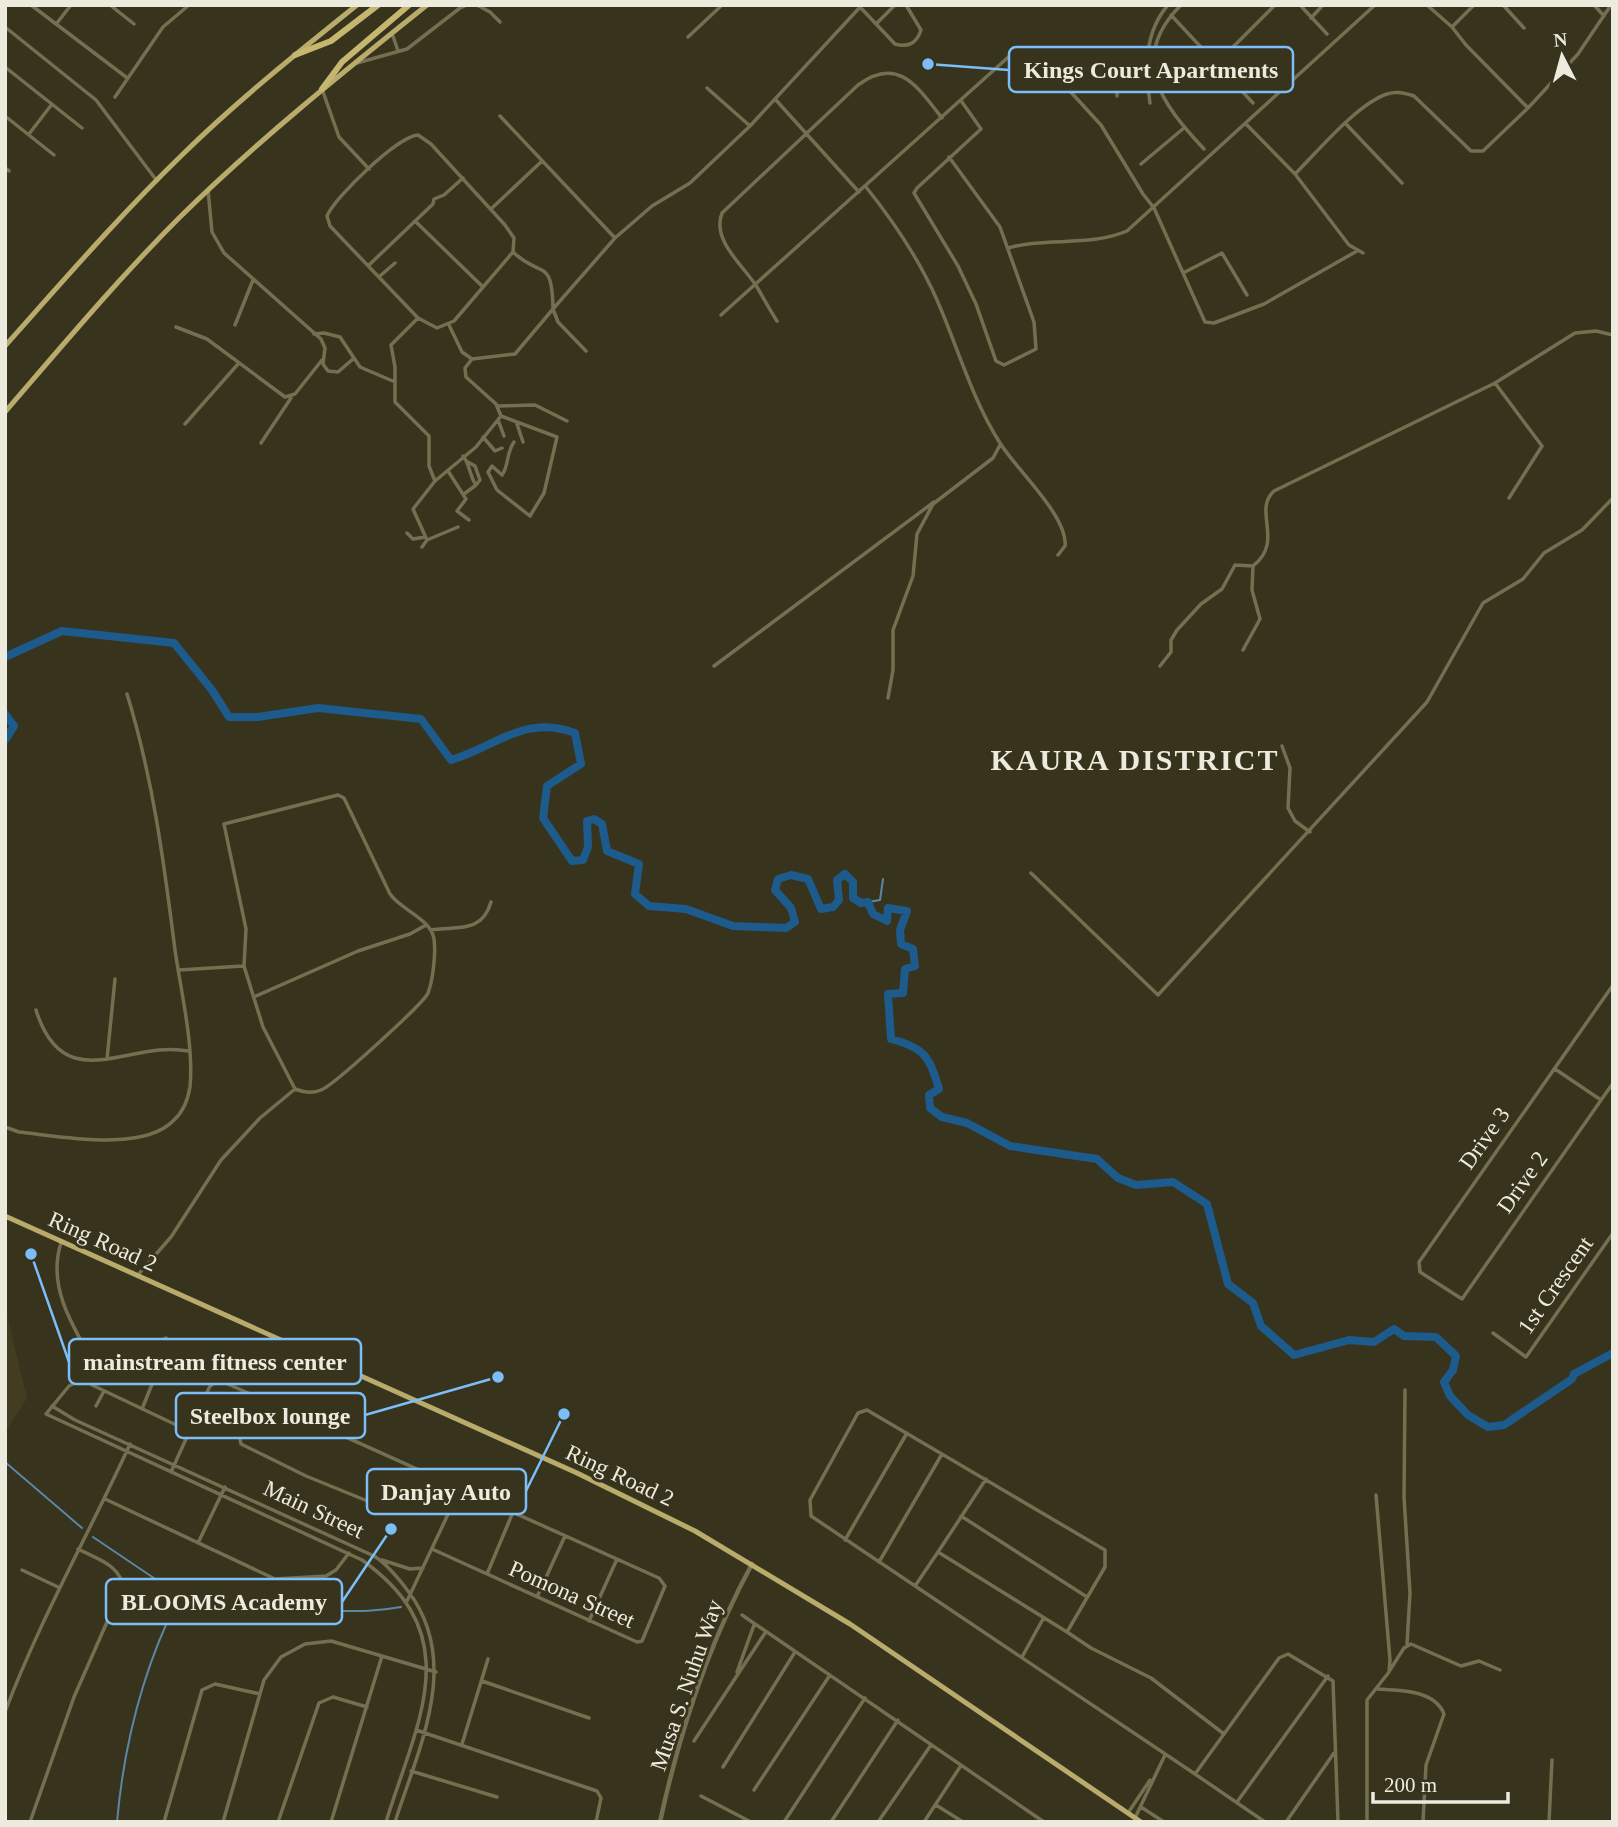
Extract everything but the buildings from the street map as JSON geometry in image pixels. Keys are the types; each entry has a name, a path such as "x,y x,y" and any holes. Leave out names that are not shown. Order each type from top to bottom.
{"highway":[{"path":"295,55 331,41 378,5"},
{"path":"322,89 342,62 409,5"}],"main road":[{"path":"5,346 96,242 157,181 295,55 357,5"},
{"path":"5,412 127,273 208,190 322,89 427,5"},
{"name":"Ring Road 2","path":"5,1216 618,1492 752,1564 860,1630 1138,1820"}],"street":[{"path":"32,5 126,77"},
{"path":"57,23 71,5"},
{"path":"110,5 134,24"},
{"path":"115,97 126,77 163,27 189,5"},
{"path":"355,64 417,43 467,5"},
{"path":"477,5 491,12 500,22"},
{"path":"688,37 722,5"},
{"path":"876,24 895,5"},
{"path":"449,326 461,352 472,359 515,354 615,238 652,206 690,183 750,126 860,6 895,44 911,44 921,28 906,5"},
{"path":"1150,103 1146,59 1157,19 1168,5"},
{"path":"1181,5 1160,32 1154,60 1160,93 1184,128 1204,149"},
{"path":"1216,63 1275,5"},
{"path":"1300,5 1327,34"},
{"path":"1311,18 1323,5"},
{"path":"1008,248 1030,242 1066,241 1119,234 1154,208 1375,5"},
{"path":"1427,5 1452,27 1466,45 1528,108"},
{"path":"1452,27 1474,5"},
{"path":"1503,5 1524,28"},
{"path":"1594,5 1604,16"},
{"path":"1295,174 1346,124 1385,95 1403,93 1423,103 1471,151 1483,151 1573,60 1611,5"},
{"path":"1171,15 1253,103"},
{"path":"5,27 87,91 157,181"},
{"path":"392,33 398,51"},
{"path":"720,315 962,102 1014,52 1030,50 1101,125 1154,208 1203,319 1209,323 1264,304 1357,251"},
{"path":"1117,96 1119,62 1130,58 1154,60"},
{"path":"5,67 82,128"},
{"path":"778,321 756,285 734,259 723,232 721,216 858,85 884,74 907,78 942,118"},
{"path":"707,88 750,126"},
{"path":"322,89 339,137 369,169"},
{"path":"775,99 859,192"},
{"path":"949,157 993,214 1034,322 1037,342 1032,352 1000,365 958,266 915,196 917,188 949,157 981,130 962,102"},
{"path":"29,134 52,104"},
{"path":"5,116 54,155"},
{"path":"500,116 615,238"},
{"path":"1247,124 1295,174 1325,217 1357,251 1363,253"},
{"path":"1346,124 1402,183"},
{"path":"1141,164 1184,128"},
{"path":"416,135 431,144 514,238 513,252 498,273 482,286 449,326 437,328 418,318 330,226 327,219 336,200 369,169 408,137 416,135"},
{"path":"491,209 542,161"},
{"path":"369,265 434,199 444,195 463,178"},
{"path":"866,187 905,239 932,289 957,355 1000,445 1061,527 1065,542 1058,555"},
{"path":"208,190 214,237 224,254 324,344 325,367 332,373 338,372 353,359"},
{"path":"415,221 482,286"},
{"path":"513,252 526,263 547,272 553,289 553,309 558,322 586,351"},
{"path":"1182,273 1222,253 1247,295"},
{"path":"380,276 395,263"},
{"path":"235,325 254,280"},
{"path":"418,318 391,345 395,402 429,436 429,466 435,481"},
{"path":"176,327 207,339 279,394 292,396"},
{"path":"1160,666 1171,652 1171,640 1177,630 1201,604 1222,589 1235,565 1253,566 1262,559 1269,547 1266,506 1274,491 1495,383 1575,333 1596,331 1613,334"},
{"path":"314,334 340,337 360,367 395,382"},
{"path":"261,443 292,396 323,359"},
{"path":"472,359 465,368 467,377 498,406 505,436"},
{"path":"185,424 238,364"},
{"path":"1495,383 1542,446 1509,498"},
{"path":"498,406 535,405 567,421"},
{"path":"500,418 557,437 544,493 530,516 497,489 488,472 492,466 502,475 505,472 507,452 514,442"},
{"path":"422,547 426,538 413,509 435,481 500,418"},
{"path":"517,424 523,442"},
{"path":"483,437 495,451 502,448"},
{"path":"714,666 993,458 1000,445"},
{"path":"463,456 475,466 480,480 464,494"},
{"path":"448,471 466,499 457,511 469,520"},
{"path":"888,698 893,670 893,630 913,576 918,534 938,498"},
{"path":"1031,873 1158,995 1427,702 1483,603 1522,579 1544,553 1582,530 1613,498"},
{"path":"407,533 413,538 426,538 458,527"},
{"path":"1243,650 1260,619 1252,590 1253,566"},
{"path":"5,1127 19,1132 116,1140 163,1129 174,1121 187,1101 190,1076 188,1051 166,869 150,777 127,694"},
{"path":"1282,746 1290,768 1288,808 1295,821 1310,832"},
{"path":"335,795 344,798 394,900 431,930 434,943 428,995 339,1080 313,1092 295,1089 263,1027 244,966 246,929 238,903 224,823 335,795"},
{"path":"431,930 469,928 486,915 491,902"},
{"path":"254,998 358,951 410,934 427,925"},
{"path":"179,970 244,966"},
{"path":"107,1059 115,979"},
{"name":"Drive 3","path":"1461,1299 1420,1272 1418,1265 1613,985"},
{"path":"36,1010 47,1039 55,1049 69,1055 107,1059 172,1049 188,1051"},
{"path":"1555,1069 1601,1100"},
{"name":"Drive 2","path":"1461,1299 1613,1083"},
{"path":"137,1276 171,1237 222,1160 244,1133 295,1089"},
{"name":"1st Crescent","path":"1493,1333 1526,1357 1613,1233"},
{"path":"61,1243 57,1264 60,1294 69,1318 98,1371"},
{"path":"52,1406 69,1386 166,1338"},
{"path":"142,1409 163,1357"},
{"name":"Pomona Street","path":"171,1472 209,1386 216,1380 259,1396 659,1578 664,1584 642,1641 634,1642 432,1549"},
{"path":"92,1385 189,1431"},
{"path":"1367,1822 1367,1700 1407,1644 1410,1593 1404,1497 1405,1390"},
{"path":"96,1406 104,1391"},
{"path":"259,1396 240,1439 241,1444 306,1476 391,1511 396,1509 414,1468"},
{"name":"Main Street","path":"386,1822 424,1704 427,1670 421,1634 407,1601 376,1570 349,1553 46,1414 52,1406 75,1420 379,1559 406,1588 431,1639 436,1672 424,1733 395,1822"},
{"path":"1067,1632 1105,1567 1105,1550 867,1410 858,1413 808,1508 814,1519 1265,1822"},
{"path":"72,1426 75,1420"},
{"path":"103,1441 107,1433"},
{"path":"845,1540 906,1433"},
{"path":"5,1712 58,1587 105,1499 130,1443"},
{"path":"879,1562 942,1454"},
{"path":"915,1586 986,1479"},
{"path":"198,1543 225,1487"},
{"path":"407,1601 412,1596 416,1581 460,1489"},
{"path":"1376,1495 1389,1672"},
{"path":"105,1499 281,1579 326,1576 336,1570 349,1553"},
{"path":"487,1574 513,1512"},
{"path":"961,1516 1087,1597"},
{"path":"537,1597 565,1536"},
{"path":"30,1822 74,1697 122,1588 121,1577 115,1569 78,1549"},
{"path":"938,1552 1091,1648 1151,1678 1224,1734"},
{"path":"379,1559 410,1569 423,1568"},
{"path":"589,1621 617,1559"},
{"name":"Musa S. Nuhu Way","path":"660,1822 713,1649 731,1603 752,1564"},
{"path":"22,1570 58,1587"},
{"path":"400,1594 416,1581"},
{"path":"742,1615 1044,1822"},
{"path":"1022,1657 1044,1619"},
{"path":"734,1681 754,1625"},
{"path":"694,1741 765,1633"},
{"path":"223,1822 260,1694 274,1663 289,1651 305,1644 341,1642 436,1672"},
{"path":"1407,1644 1461,1666 1479,1661 1500,1670"},
{"path":"723,1767 795,1652"},
{"path":"1195,1774 1283,1654 1288,1654 1333,1681 1338,1822"},
{"path":"331,1822 382,1656"},
{"path":"462,1744 488,1659"},
{"path":"754,1790 830,1675"},
{"path":"1237,1803 1328,1676"},
{"path":"482,1681 589,1718"},
{"path":"164,1822 202,1690 221,1684 260,1694"},
{"path":"1377,1689 1412,1690 1439,1705 1444,1714 1426,1765 1423,1822"},
{"path":"278,1822 319,1703 333,1697 367,1707"},
{"path":"784,1822 865,1698"},
{"path":"831,1822 898,1720"},
{"path":"416,1730 597,1791 601,1798 596,1822"},
{"path":"878,1822 931,1745"},
{"path":"1286,1822 1335,1751"},
{"path":"1128,1813 1165,1755"},
{"path":"1549,1822 1552,1760"},
{"path":"924,1822 960,1766"},
{"path":"411,1771 497,1797"},
{"path":"1138,1820 1152,1778"},
{"path":"701,1796 751,1822"},
{"path":"936,1805 963,1822"},
{"path":"1141,1807 1164,1822"}],"shaded area":[{"path":"5,1307 27,1398 5,1432"}],"waterway":[{"path":"5,657 62,631 174,643 212,690 229,717 258,717 318,708 421,719 451,760 526,730 541,727 575,733 581,764 547,786 543,818 572,861 583,860 588,847 587,821 594,819 602,824 607,851 639,864 635,894 649,906 686,909 733,926 786,928 795,922 791,908 775,890 778,879 791,875 808,879 821,909 833,907 839,900 837,880 845,874 853,882 853,898 861,903 868,902 873,914 887,921 888,908 907,911 900,930 901,944 913,949 915,966 905,969 903,993 888,994 891,1039 918,1050 928,1061 939,1089 929,1095 930,1108 942,1117 967,1123 1010,1146 1097,1159 1118,1178 1136,1185 1173,1182 1207,1204 1228,1284 1253,1303 1261,1326 1294,1355 1349,1340 1374,1342 1394,1329 1404,1336 1436,1337 1456,1356 1453,1370 1444,1382 1450,1396 1468,1415 1488,1427 1504,1425 1572,1379 1574,1374 1613,1353"},
{"path":"5,714 14,726 5,740"},
{"path":"868,902 880,900 883,879"},
{"path":"5,1462 82,1528"},
{"path":"93,1537 176,1593"},
{"path":"117,1822 137,1707 155,1652 178,1599 177,1594 197,1584 241,1606 264,1614 288,1617 321,1611 401,1607"}],"place":[{"name":"Kings Court Apartments","path":"928,64"},
{"name":"mainstream fitness center","path":"31,1254"},
{"name":"Steelbox lounge","path":"498,1377"},
{"name":"Danjay Auto","path":"564,1414"},
{"name":"BLOOMS Academy","path":"391,1529"}],"district":[{"name":"KAURA DISTRICT","path":"1135,760"}]}
